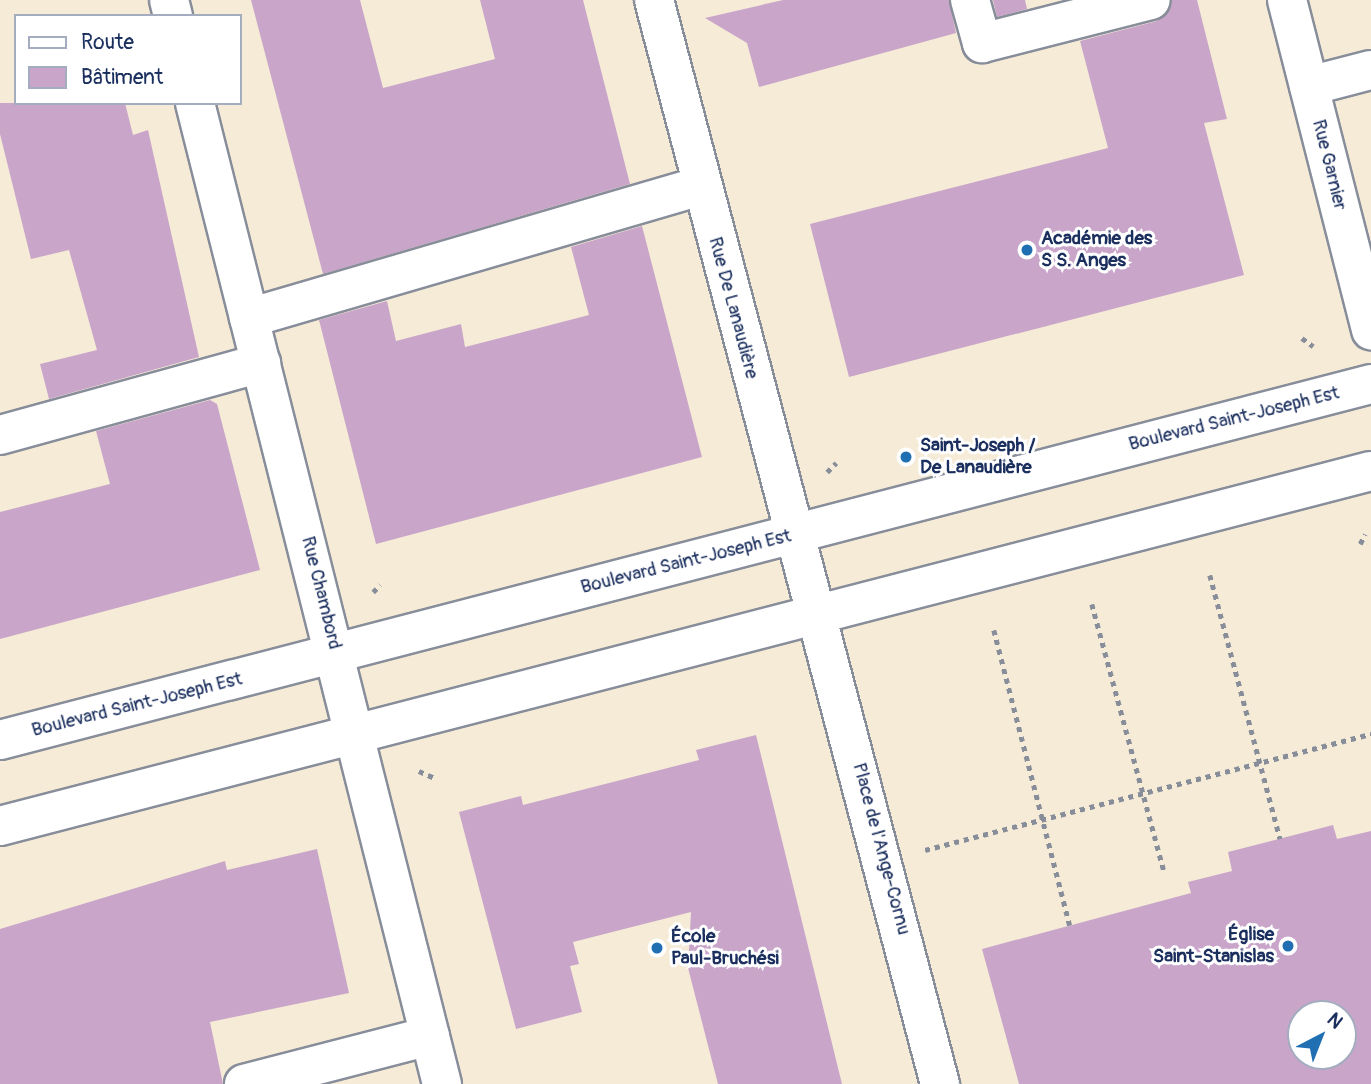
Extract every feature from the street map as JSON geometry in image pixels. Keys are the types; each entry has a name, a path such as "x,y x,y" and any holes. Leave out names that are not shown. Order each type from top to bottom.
{"main road":[{"name":"Rue De Lanaudière","path":"654,0 794,535 819,615"},
{"path":"970,0 982,43 1151,0"},
{"name":"Rue Garnier","path":"1287,0 1371,330"},
{"path":"1309,86 1371,71"},
{"name":"Rue Chambord","path":"196,105 337,654 442,1084"},
{"path":"249,318 701,186"},
{"path":"0,435 261,363"},
{"name":"Boulevard Saint-Joseph Est","path":"0,740 1371,384"},
{"path":"0,826 354,729 819,615 1371,471"},
{"name":"Place de l'Ange-Cornu","path":"819,615 940,1084"},
{"path":"244,1084 430,1036"}],"path":[{"path":"1302,338 1313,346"},
{"path":"826,474 836,463"},
{"path":"1360,544 1365,534"},
{"path":"1210,575 1280,839"},
{"path":"373,593 380,585"},
{"path":"1092,604 1164,870"},
{"path":"994,630 1070,925"},
{"path":"918,852 1142,790 1371,734"},
{"path":"419,771 435,778"}],"building":[{"path":"251,0 360,0 383,88 495,59 480,0 583,0 630,184 323,274"},
{"path":"783,0 949,0 956,33 759,87 747,43 705,18"},
{"path":"993,0 1025,0 1027,9 997,17"},
{"name":"Académie des S S. Anges","path":"1172,0 1197,0 1227,119 1204,123 1244,275 849,377 810,224 1108,148 1080,41 1157,21"},
{"path":"0,103 126,105 133,135 148,130 199,357 49,399 40,364 97,350 69,250 31,259 0,134"},
{"path":"642,226 702,457 376,544 319,320 387,301 396,341 461,324 465,347 589,315 571,247"},
{"path":"210,400 217,404 260,570 0,639 0,512 110,484 96,431"},
{"path":"756,735 842,1084 718,1084 688,968 691,912 573,942 579,964 570,966 582,1012 516,1029 459,812 521,796 523,805 699,760 696,750"},
{"path":"1333,825 1337,839 1371,831 1371,1084 1019,1084 982,949 1191,893 1188,882 1232,871 1228,852"},
{"path":"317,849 349,993 210,1022 223,1084 0,1084 0,929 225,861 227,870"}],"place":[{"name":"Académie des S S. Anges","path":"1027,250"},
{"name":"Saint-Joseph / De Lanaudière","path":"906,457"},
{"name":"Église Saint-Stanislas","path":"1288,946"},
{"name":"École Paul-Bruchési","path":"657,948"}]}
